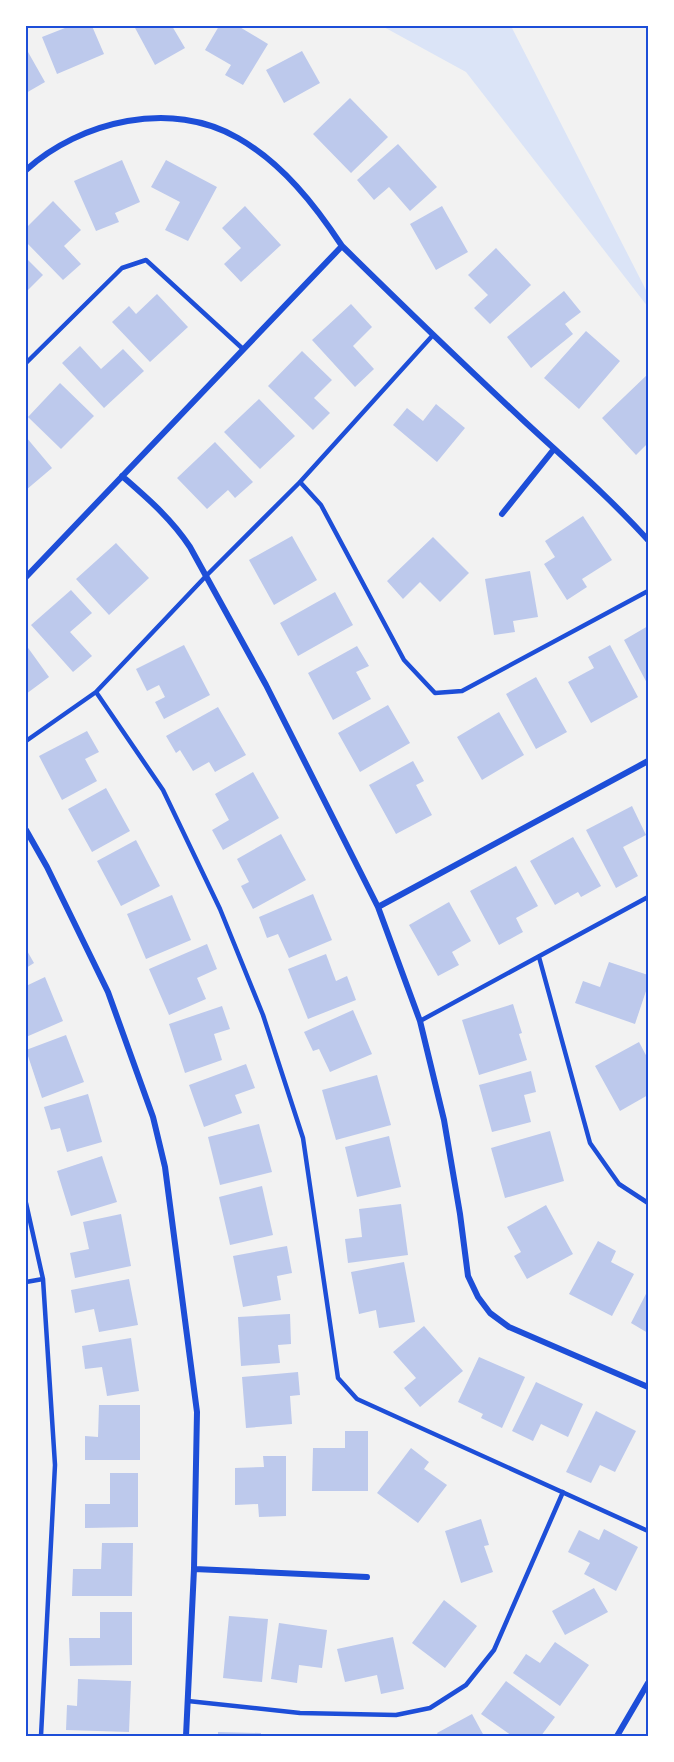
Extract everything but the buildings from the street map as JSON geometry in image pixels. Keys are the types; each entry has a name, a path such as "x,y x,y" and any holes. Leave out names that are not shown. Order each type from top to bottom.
{"street":[{"path":"26,171 40,157 68,142 103,127 134,118 170,119 204,124 237,137 290,178 342,246 554,449 594,483 648,540"},
{"path":"26,577 342,246"},
{"path":"502,514 554,449"},
{"path":"122,476 162,511 177,528 206,576 266,685 378,907 420,1021 444,1120 468,1276 478,1297 490,1313 509,1327 648,1387"},
{"path":"378,907 648,761"},
{"path":"26,830 47,867 108,992 153,1117 165,1167 197,1412 194,1569 186,1737"},
{"path":"194,1569 367,1577"},
{"path":"617,1737 648,1683"}],"lane":[{"path":"26,363 122,268 146,260 243,349"},
{"path":"26,741 96,692 206,576 300,482 433,335"},
{"path":"300,482 321,506 404,660 435,693 462,691 648,591"},
{"path":"96,692 163,790 220,909 263,1015 303,1138 338,1378 357,1399 648,1531"},
{"path":"420,1021 648,897"},
{"path":"539,957 590,1143 620,1184 648,1203"},
{"path":"26,1203 43,1279 55,1465 41,1737"},
{"path":"26,1282 43,1279"},
{"path":"188,1701 300,1713 396,1715 430,1708 466,1685 494,1650 563,1492"}],"shaded area":[{"path":"382,26 511,26 648,294 648,307 466,72"}]}
